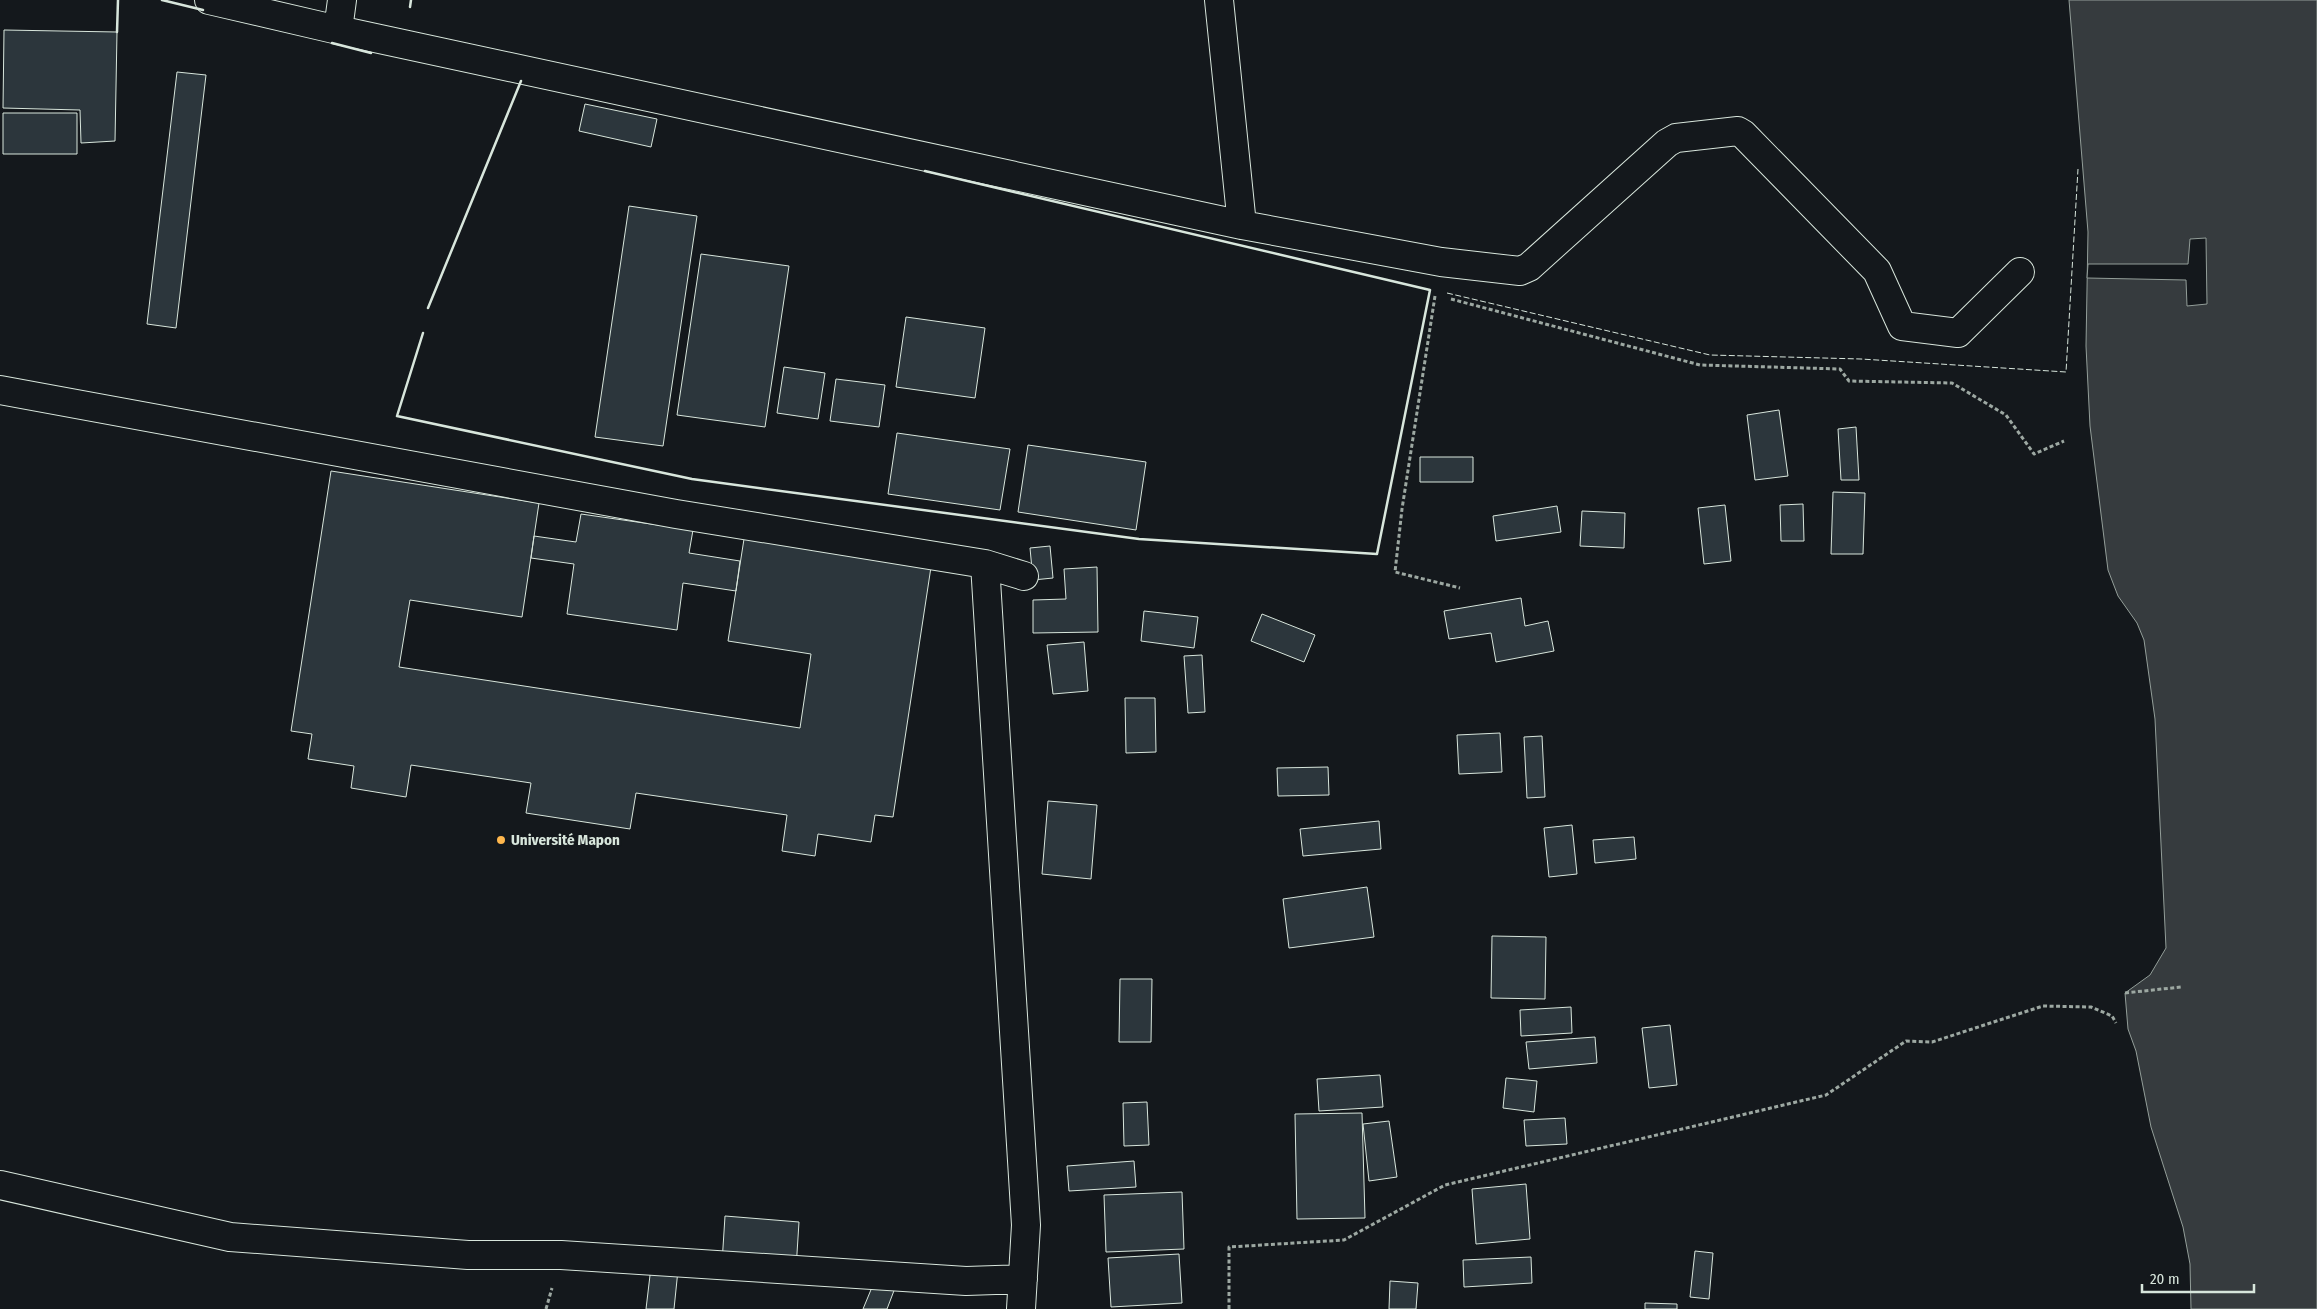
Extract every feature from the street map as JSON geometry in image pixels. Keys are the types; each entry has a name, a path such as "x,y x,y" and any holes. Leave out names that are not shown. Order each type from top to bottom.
{"street":[{"path":"209,0 338,30 1242,225 1441,262 1520,271 1530,266 1667,143 1676,138 1738,131 1874,267 1902,326 1958,334 2020,272"},
{"path":"338,30 342,0"},
{"path":"1219,0 1242,225"},
{"path":"0,390 666,512 985,564 1024,576"},
{"path":"985,564 1026,1225 1021,1309"},
{"path":"0,1185 230,1237 468,1255 561,1255 966,1281 1023,1279"}],"path":[{"path":"1441,262 1402,509 1395,572 1460,588"},
{"path":"1435,295 1700,365 1840,369 1849,381 1952,383 2006,415 2034,454 2064,441"},
{"path":"2126,993 2181,987"},
{"path":"1229,1309 1230,1247 1344,1240 1445,1185 1826,1095 1906,1041 1932,1042 2042,1006 2091,1007 2112,1016 2116,1023"}],"shaded area":[{"path":"2069,0 2317,0 2317,1309 2191,1309 2190,1264 2183,1227 2151,1127 2136,1051 2128,1029 2125,993 2150,975 2166,948 2155,719 2144,640 2137,623 2118,596 2108,570 2090,426 2086,346 2088,232"}],"pier":[{"path":"2206,238 2207,304 2187,306 2186,280 2087,278 2088,264 2188,264 2190,239"}],"building":[{"path":"4,30 117,32 115,141 81,143 80,110 3,108"},
{"path":"177,72 206,75 176,328 147,324"},
{"path":"585,104 657,119 651,147 579,131"},
{"path":"3,113 77,113 77,154 3,154"},
{"path":"629,206 697,216 663,446 595,437"},
{"path":"701,254 789,266 765,427 677,415"},
{"path":"906,317 985,328 975,398 896,387"},
{"path":"784,367 825,373 818,419 777,413"},
{"path":"836,379 885,385 879,427 830,421"},
{"path":"1779,410 1788,476 1755,480 1747,415"},
{"path":"1856,427 1859,480 1841,480 1838,429"},
{"path":"897,433 1010,449 1000,510 888,494"},
{"path":"1028,445 1146,462 1136,530 1018,512"},
{"path":"1420,457 1473,457 1473,482 1420,482"},
{"path":"331,471 539,503 522,617 410,600 399,667 800,728 811,654 728,641 744,539 931,567 893,817 875,815 871,842 818,834 815,856 782,851 787,815 636,793 630,829 526,813 531,783 411,765 406,797 351,788 354,766 308,759 312,734 291,731"},
{"path":"1833,492 1865,493 1863,554 1831,554"},
{"path":"1803,504 1804,541 1781,541 1780,505"},
{"path":"1725,505 1731,561 1704,564 1698,508"},
{"path":"1557,506 1561,532 1496,541 1493,516"},
{"path":"1582,511 1625,513 1624,548 1580,546"},
{"path":"581,514 693,530 689,553 740,561 736,591 683,583 677,630 567,614 574,564 531,558 534,536 576,542"},
{"path":"1050,546 1053,578 1033,580 1030,548"},
{"path":"1097,567 1098,632 1033,633 1033,600 1066,599 1064,569"},
{"path":"1521,598 1525,626 1548,621 1554,651 1496,662 1491,633 1449,639 1444,611"},
{"path":"1144,611 1198,617 1194,648 1141,641"},
{"path":"1262,614 1315,635 1304,662 1251,641"},
{"path":"1084,642 1088,691 1053,694 1047,645"},
{"path":"1202,655 1205,712 1188,713 1184,656"},
{"path":"1125,698 1155,698 1156,752 1126,753"},
{"path":"1500,733 1502,772 1459,774 1457,735"},
{"path":"1542,736 1545,797 1527,798 1524,737"},
{"path":"1328,767 1329,795 1278,796 1277,768"},
{"path":"1048,801 1097,805 1091,879 1042,874"},
{"path":"1379,821 1381,849 1303,856 1300,829"},
{"path":"1572,825 1577,874 1549,877 1544,828"},
{"path":"1634,837 1636,859 1595,863 1593,840"},
{"path":"1367,887 1374,937 1289,948 1283,899"},
{"path":"1492,936 1546,937 1545,999 1491,998"},
{"path":"1120,979 1152,979 1151,1042 1119,1042"},
{"path":"1571,1007 1572,1033 1521,1036 1520,1010"},
{"path":"1670,1025 1677,1085 1649,1088 1642,1028"},
{"path":"1595,1037 1597,1063 1529,1069 1526,1042"},
{"path":"1380,1075 1383,1107 1319,1111 1317,1079"},
{"path":"1506,1078 1537,1081 1534,1112 1503,1108"},
{"path":"1147,1102 1149,1145 1124,1146 1123,1103"},
{"path":"1362,1113 1365,1218 1297,1219 1295,1114"},
{"path":"1565,1118 1567,1144 1526,1146 1524,1120"},
{"path":"1389,1121 1397,1177 1369,1181 1363,1124"},
{"path":"1134,1161 1136,1187 1069,1191 1067,1166"},
{"path":"1526,1184 1530,1239 1476,1244 1472,1189"},
{"path":"1182,1192 1184,1249 1106,1252 1104,1195"},
{"path":"725,1216 799,1222 796,1269 722,1263"},
{"path":"1695,1251 1713,1253 1709,1299 1690,1297"},
{"path":"1179,1254 1182,1303 1111,1307 1108,1258"},
{"path":"1531,1257 1532,1283 1464,1287 1463,1260"},
{"path":"651,1267 678,1270 674,1309 646,1309"},
{"path":"875,1280 895,1288 887,1309 863,1309"},
{"path":"1390,1281 1418,1283 1416,1309 1389,1309"},
{"path":"1645,1303 1677,1304 1677,1309 1645,1309"}],"fence":[{"path":"1447,293 1710,355 1861,359 2066,372 2078,169"}],"wall":[{"path":"117,32 118,0"},
{"path":"162,0 203,10"},
{"path":"410,7 411,0"},
{"path":"332,43 371,53"},
{"path":"428,308 521,81"},
{"path":"423,333 397,416 692,479 1139,539 1377,554 1430,290 925,171"}],"place":[{"name":"Université Mapon","path":"501,840"}]}
